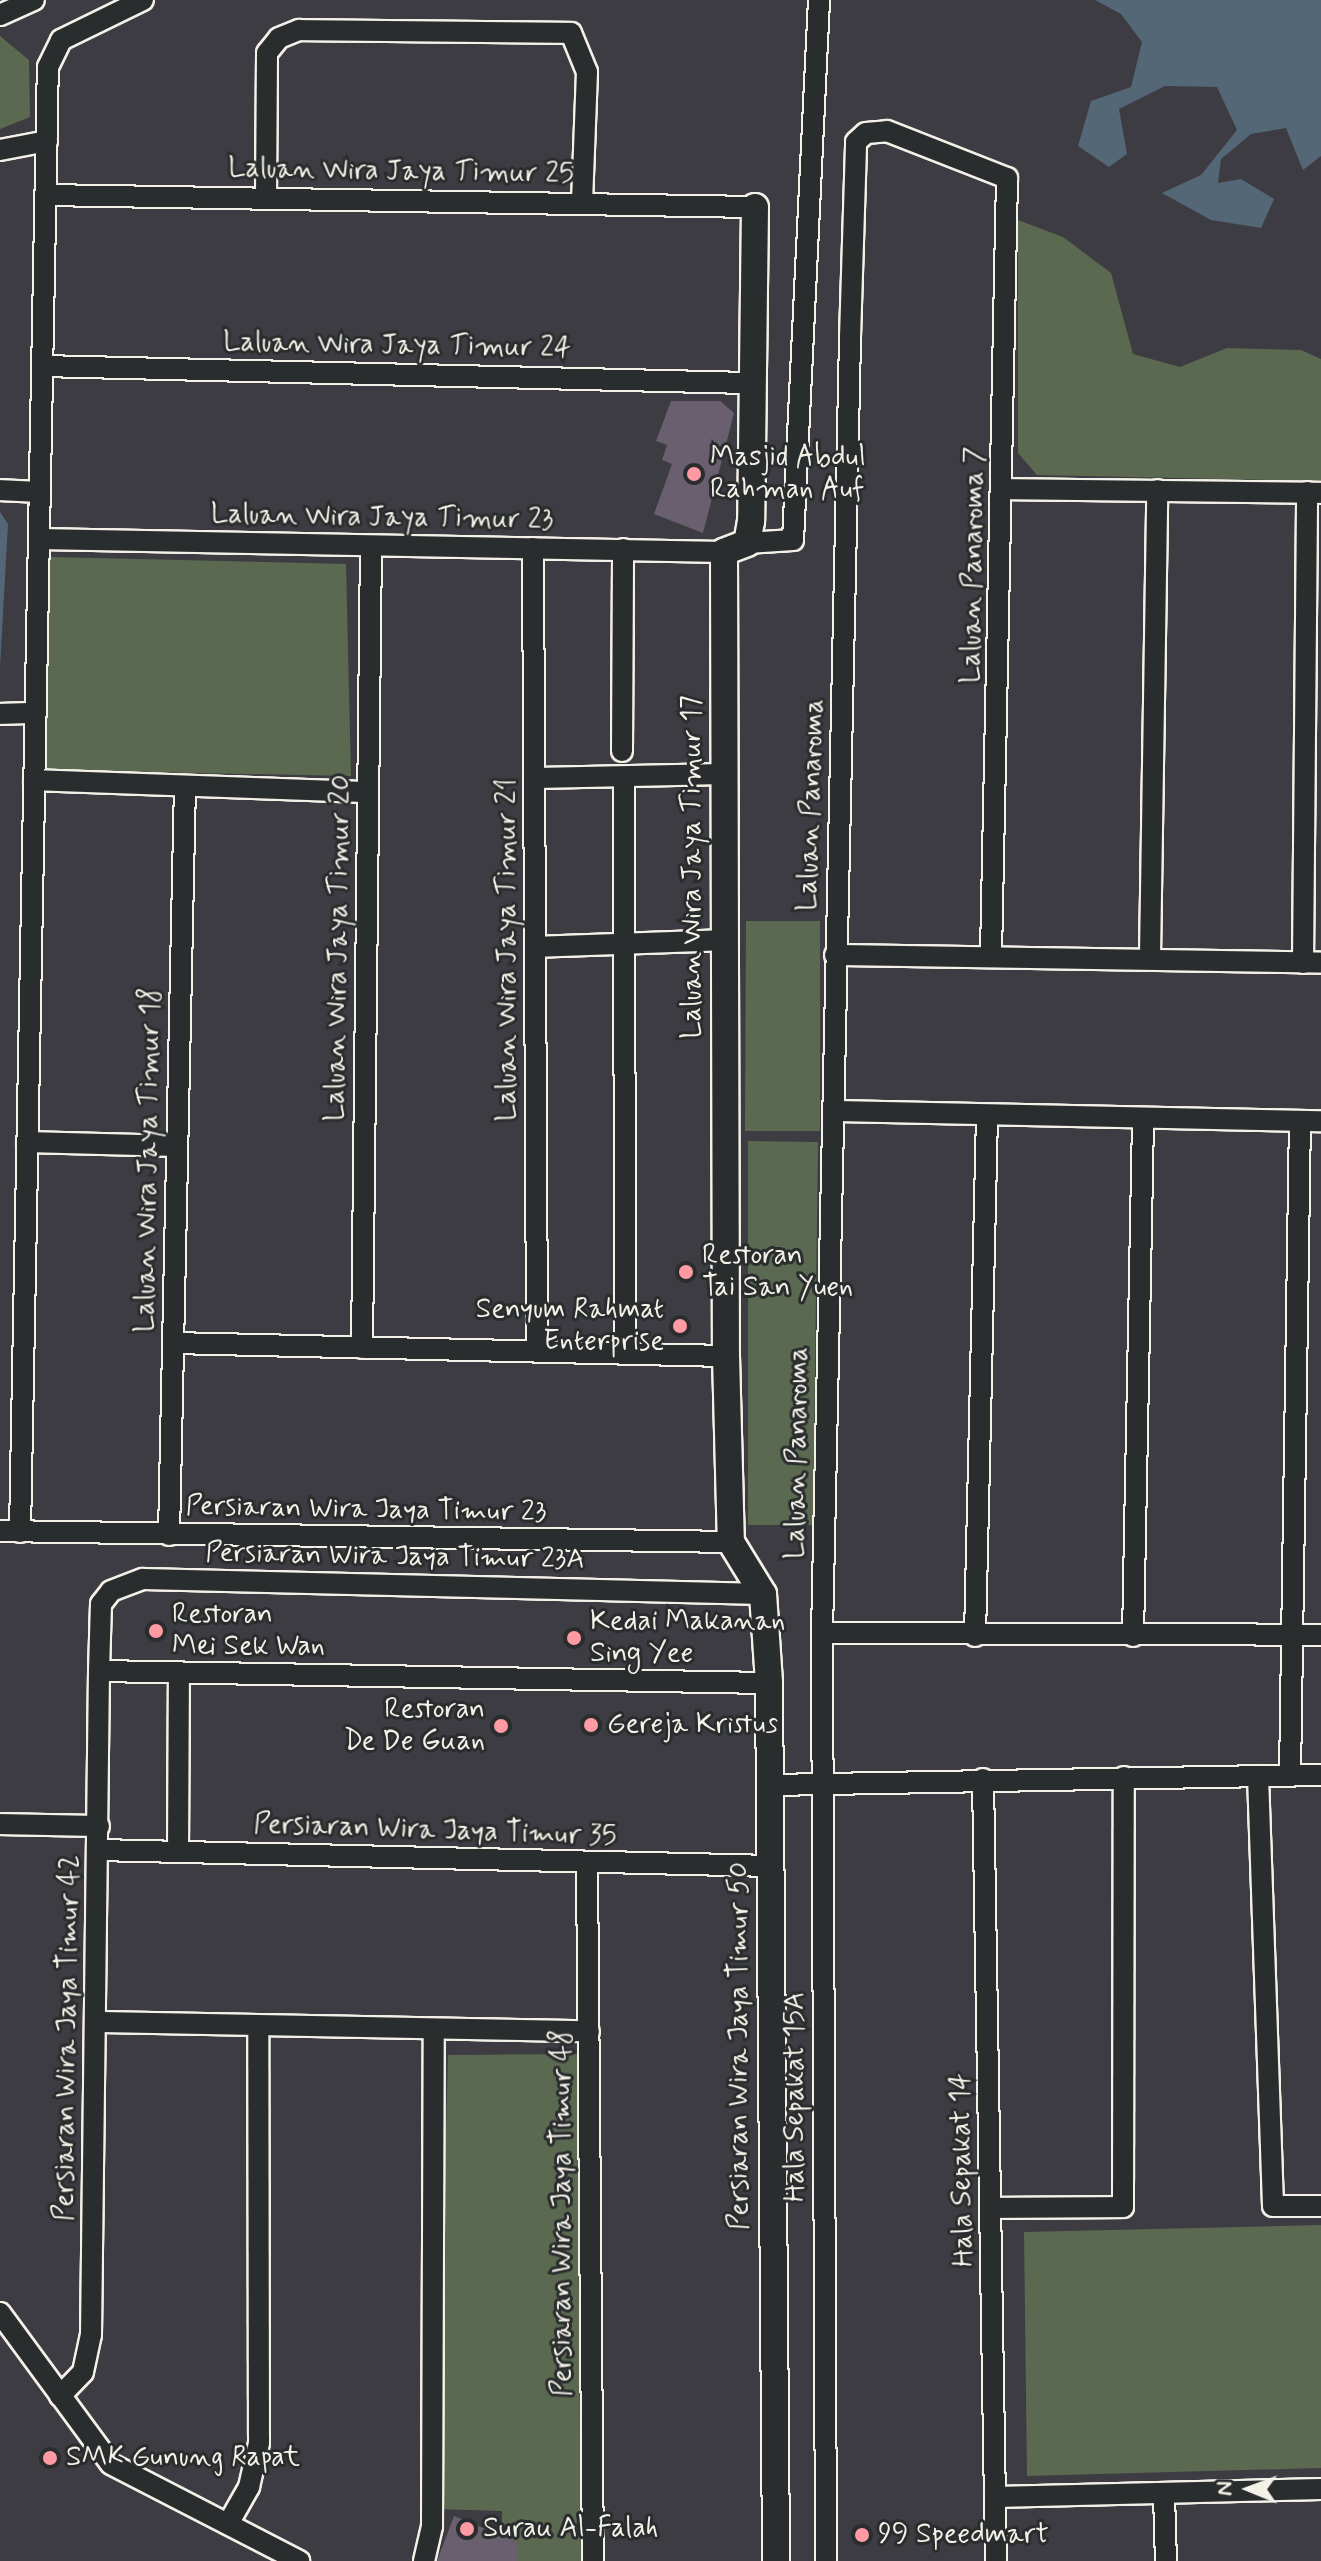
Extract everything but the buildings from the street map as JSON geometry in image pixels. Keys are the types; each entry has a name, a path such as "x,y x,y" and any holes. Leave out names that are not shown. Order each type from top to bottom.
{"street":[{"path":"0,15 34,0"},
{"path":"10,1532 27,1142 45,195 51,52 143,0"},
{"name":"Laluan Wira Jaya Timur 23","path":"39,539 371,548 623,549 736,547 793,540 819,0"},
{"path":"266,198 267,53 279,38 299,30 427,31 571,33 587,72 582,202"},
{"name":"Laluan Panaroma","path":"822,1633 835,1111 835,955 856,142 887,131 1007,178"},
{"path":"0,150 47,141"},
{"name":"Laluan Panaroma 7","path":"991,953 1005,489 1007,178"},
{"name":"Laluan Wira Jaya Timur 25","path":"45,195 755,207"},
{"name":"Laluan Wira Jaya Timur 17","path":"731,1542 726,1356 725,774 736,547 750,383 755,207"},
{"name":"Laluan Wira Jaya Timur 24","path":"42,366 750,383"},
{"path":"835,955 991,953 1312,963 1314,492 1005,489"},
{"path":"0,490 40,492"},
{"path":"1150,956 1157,490"},
{"name":"Laluan Wira Jaya Timur 20","path":"362,1348 371,548"},
{"name":"Laluan Wira Jaya Timur 21","path":"533,548 537,1351"},
{"path":"622,751 623,549"},
{"path":"0,714 35,713"},
{"path":"535,778 725,774"},
{"path":"624,778 625,1354"},
{"path":"34,780 368,792"},
{"name":"Laluan Wira Jaya Timur 18","path":"169,1535 185,786"},
{"path":"536,947 725,940"},
{"path":"835,1111 1310,1121 1290,1776"},
{"path":"975,1636 987,1116"},
{"path":"1133,1636 1143,1119"},
{"path":"27,1142 177,1146"},
{"path":"173,1343 726,1356"},
{"name":"Persiaran Wira Jaya Timur 23","path":"10,1532 731,1542"},
{"name":"Persiaran Wira Jaya Timur 50","path":"731,1542 763,1594 769,1683 776,2561"},
{"name":"Persiaran Wira Jaya Timur 23A","path":"99,1671 101,1604 125,1582 143,1579 763,1594"},
{"path":"822,1633 1321,1635"},
{"name":"Hala Sepakat 15A","path":"822,1633 826,2561"},
{"path":"99,1671 769,1683"},
{"name":"Persiaran Wira Jaya Timur 42","path":"60,2396 89,2355 98,2022 99,1671"},
{"path":"178,1852 179,1673"},
{"path":"771,1785 1321,1775"},
{"path":"1258,1776 1273,2206 1321,2206"},
{"path":"992,2208 1123,2207 1124,1777"},
{"name":"Hala Sepakat 14","path":"983,1779 996,2561"},
{"path":"0,1824 99,1826"},
{"name":"Persiaran Wira Jaya Timur 35","path":"98,1850 771,1866"},
{"name":"Persiaran Wira Jaya Timur 48","path":"587,1864 593,2561"},
{"path":"98,2022 589,2031"},
{"path":"228,2524 249,2487 259,2443 258,2027"},
{"path":"424,2561 432,2526 434,2030"},
{"path":"0,2313 111,2464 299,2561"},
{"path":"995,2497 1321,2489"},
{"path":"1164,2495 1166,2561"}],"green space":[{"path":"0,36 29,60 30,117 0,129"},
{"path":"1018,220 1063,237 1111,273 1133,354 1180,367 1227,348 1301,350 1321,359 1321,481 1037,475 1018,453"},
{"path":"50,557 346,564 351,776 43,770"},
{"path":"746,921 820,921 820,1131 745,1131"},
{"path":"748,1141 818,1142 813,1525 748,1525"},
{"path":"577,2054 581,2561 501,2561 502,2511 436,2509 448,2055"},
{"path":"1321,2225 1321,2468 1027,2476 1024,2232"}],"water":[{"path":"1095,0 1321,0 1321,156 1303,170 1286,128 1251,134 1221,159 1218,183 1241,179 1274,199 1261,228 1211,220 1162,193 1201,175 1237,130 1217,87 1165,86 1119,109 1127,154 1109,167 1078,146 1091,101 1131,87 1142,42 1121,14"},
{"path":"0,512 8,524 0,667"}],"place":[{"name":"Masjid Abdul Rahman Auf","path":"694,474"},
{"name":"Restoran Tai San Yuen","path":"686,1272"},
{"name":"Senyum Rahmat Enterprise","path":"680,1326"},
{"name":"Restoran Mei Sek Wan","path":"156,1631"},
{"name":"Kedai Makanan Sing Yee","path":"574,1638"},
{"name":"Gereja Kristus","path":"591,1725"},
{"name":"Restoran De De Guan","path":"501,1726"},
{"name":"SMK Gunung Rapat","path":"50,2458"},
{"name":"Surau Al-Falah","path":"467,2529"},
{"name":"99 Speedmart","path":"862,2535"}]}
